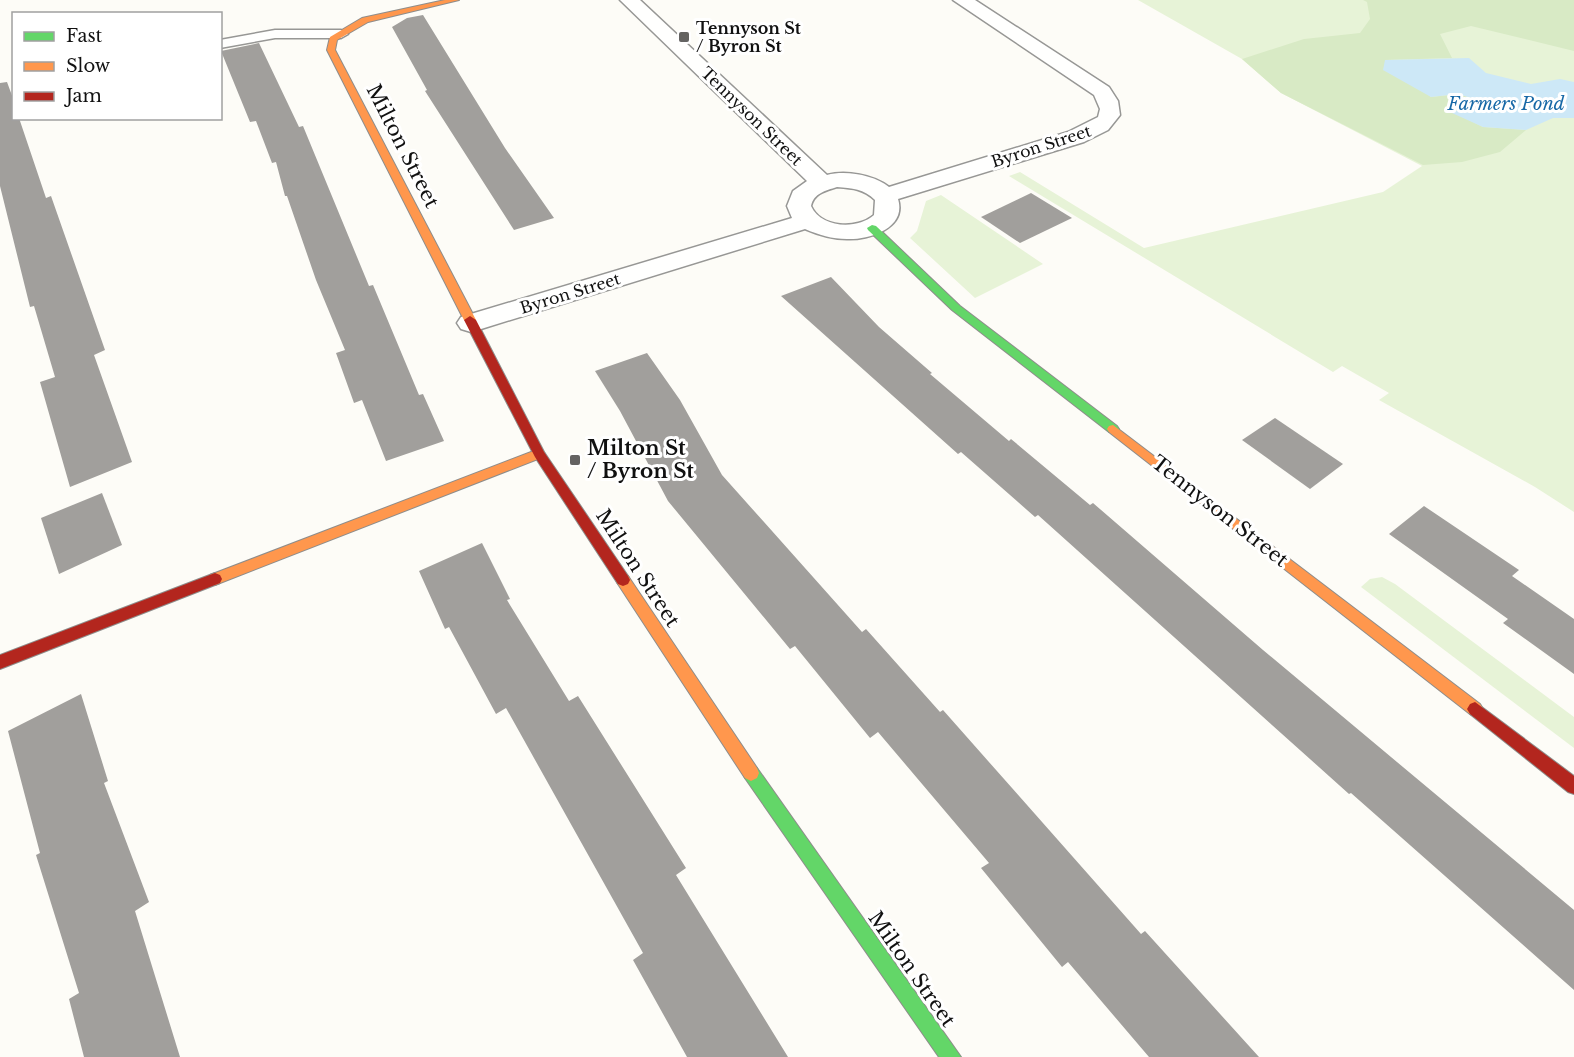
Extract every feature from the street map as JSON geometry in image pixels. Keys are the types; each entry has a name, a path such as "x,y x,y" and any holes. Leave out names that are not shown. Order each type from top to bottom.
{"street":[{"path":"340,34 365,20 455,0"},
{"name":"Tennyson Street","path":"630,0 822,183"},
{"name":"Byron Street","path":"885,195 1076,137 1098,128 1111,116 1110,102 1102,92 962,0"},
{"name":"Milton Street","path":"340,34 333,39 331,50 539,454 760,789 951,1057"},
{"path":"850,181 876,189 885,195 890,204 888,213 872,228 844,233 817,227 800,213 798,204 802,195 810,188 822,183 850,181"},
{"name":"Byron Street","path":"471,323 807,221"},
{"name":"Tennyson Street","path":"872,228 956,308 1574,786"},
{"path":"0,662 539,454"}],"lane":[{"path":"222,44 275,34 340,34"}],"green space":[{"path":"1138,0 1574,0 1574,512 1535,487 1379,400 1389,393 1342,366 1333,372 1009,176 1020,172 1144,248 1383,192 1422,166 1281,93 1242,59"},
{"path":"1363,0 1574,0 1574,51 1471,26 1440,34 1452,58 1385,60 1431,97 1458,94 1480,101 1453,112 1483,127 1526,130 1500,152 1462,162 1423,165 1281,93 1242,59 1304,39 1360,33 1370,19 1367,2"},
{"path":"941,195 1043,264 975,298 910,238 917,231 926,201"},
{"path":"1382,577 1395,584 1574,717 1574,748 1361,587 1370,579"}],"water":[{"name":"Farmers Pond","path":"1469,58 1486,73 1531,84 1560,79 1574,82 1574,118 1553,118 1526,130 1483,127 1452,113 1478,100 1458,94 1431,97 1383,70 1385,60"}],"building":[{"path":"423,15 505,148 554,218 514,230 425,91 427,90 392,27 407,18"},
{"path":"259,43 299,127 303,126 369,286 373,285 419,395 423,394 444,441 386,461 362,400 354,403 336,353 345,350 316,280 287,196 285,196 276,162 272,163 256,121 250,122 222,51"},
{"path":"7,82 12,96 12,120 20,120 46,198 51,196 105,350 94,355 132,462 70,487 40,382 55,377 34,306 30,307 0,186 0,83"},
{"path":"1031,193 1072,218 1020,243 981,217"},
{"path":"831,277 879,327 932,373 930,374 1009,441 1011,439 1090,505 1093,503 1263,650 1574,910 1574,990 1351,793 1349,794 1038,515 1035,517 961,452 958,454 781,296"},
{"path":"647,353 680,400 722,475 862,632 866,629 940,712 943,710 1141,934 1145,931 1259,1057 1149,1057 1068,962 1062,967 981,868 989,863 878,732 870,738 795,646 790,649 668,501 620,411 595,371"},
{"path":"1275,418 1343,464 1310,489 1242,440"},
{"path":"102,493 122,545 59,574 41,518"},
{"path":"1424,506 1519,570 1512,576 1574,619 1574,674 1503,623 1508,619 1389,534"},
{"path":"482,543 510,599 507,600 569,701 578,696 686,868 676,875 788,1057 687,1057 633,960 643,953 506,708 496,714 449,627 445,629 419,571"},
{"path":"81,694 108,781 104,783 149,902 135,911 180,1057 84,1057 69,999 79,993 36,855 40,853 8,731"}],"traffic: fast":[{"path":"872,228 956,308 1113,429"},
{"path":"751,773 951,1057"}],"traffic: slow":[{"path":"455,0 365,20 333,39 331,50 470,320"},
{"path":"1113,429 1475,709"},
{"path":"215,579 539,454"},
{"path":"623,580 751,773"}],"traffic: jam":[{"path":"470,320 539,454 623,580"},
{"path":"0,662 215,579"},
{"path":"1475,709 1574,786"}],"place":[{"name":"Tennyson St / Byron St","path":"684,37"},
{"name":"Milton St / Byron St","path":"575,460"}]}
